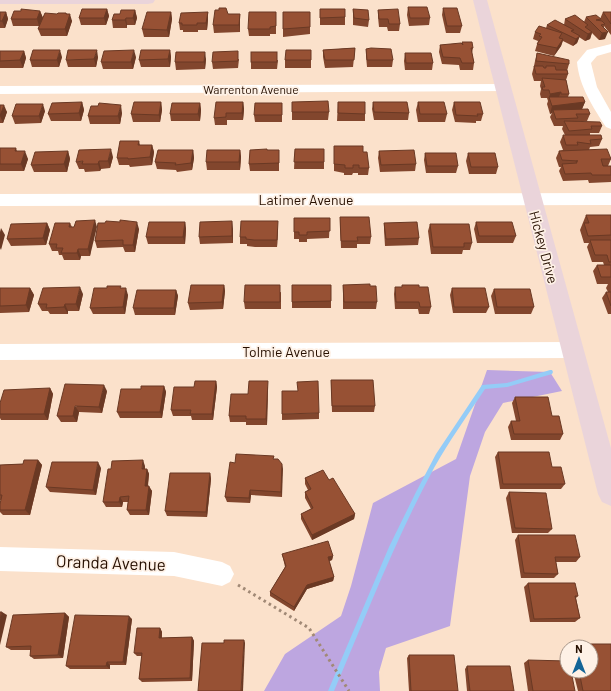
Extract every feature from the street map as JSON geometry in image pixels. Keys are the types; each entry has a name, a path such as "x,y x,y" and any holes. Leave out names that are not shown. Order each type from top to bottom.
{"street":[{"path":"0,0 148,0"},
{"name":"Hickey Drive","path":"480,0 531,198 611,494"},
{"path":"611,48 592,53 584,62 584,69 592,90 611,124"},
{"name":"Warrenton Avenue","path":"0,90 502,88"},
{"name":"Latimer Avenue","path":"0,200 611,199"},
{"name":"Tolmie Avenue","path":"0,352 573,350"},
{"name":"Oranda Avenue","path":"0,559 174,564 222,574"}],"path":[{"path":"222,574 247,592 309,628 349,691"}],"shaded area":[{"path":"487,370 550,372 562,391 503,403 485,432 470,476 450,626 386,648 379,672 380,691 264,691 285,654 341,616 351,586 373,503 456,459"}],"building":[{"path":"408,7 427,7 430,18 410,18"},
{"path":"219,8 226,8 228,14 240,14 239,25 213,25 215,10 219,10"},
{"path":"443,8 457,8 462,26 447,26"},
{"path":"21,9 40,11 37,19 11,19 14,11 21,11"},
{"path":"82,9 107,9 104,18 79,18"},
{"path":"320,9 345,9 345,17 320,18"},
{"path":"353,9 368,10 369,20 354,18"},
{"path":"398,9 400,24 389,24 388,19 379,19 378,10"},
{"path":"121,10 135,10 133,18 126,18 125,20 112,20 114,14 120,14"},
{"path":"0,12 6,12 2,21 0,21"},
{"path":"147,12 171,12 167,30 142,29"},
{"path":"208,12 206,23 197,23 197,25 182,25 182,23 179,23 181,13"},
{"path":"249,12 276,12 276,26 270,27 270,29 248,29"},
{"path":"283,12 310,12 310,27 283,29"},
{"path":"603,12 611,12 611,24"},
{"path":"45,13 70,14 65,29 38,29"},
{"path":"575,15 588,25 585,27 592,32 588,34 565,19"},
{"path":"596,15 601,19 596,20 602,21 605,24 601,25 608,32 602,33 586,17"},
{"path":"555,20 574,30 571,31 580,36 576,39 547,25"},
{"path":"539,26 562,33 559,38 563,39 557,48 537,44 542,37 539,36 541,34 535,32"},
{"path":"462,42 472,42 473,48 471,48 474,63 462,63 460,58 443,57 440,45 461,43 463,45"},
{"path":"355,48 354,60 325,60 323,50"},
{"path":"366,49 391,49 393,60 367,60"},
{"path":"33,50 60,50 57,60 30,60"},
{"path":"68,50 97,50 94,59 66,60"},
{"path":"134,50 131,62 101,62 104,51"},
{"path":"141,50 170,50 168,59 139,60"},
{"path":"286,50 311,50 311,60 285,60"},
{"path":"0,51 24,51 20,60 0,61"},
{"path":"238,51 238,61 212,62 213,52"},
{"path":"176,52 205,52 204,62 175,62"},
{"path":"251,52 277,52 277,62 251,62"},
{"path":"405,53 431,53 433,63 406,63"},
{"path":"537,53 569,60 569,64 536,61"},
{"path":"534,66 543,66 546,68 546,66 555,66 556,70 567,70 568,74 536,74"},
{"path":"542,78 566,80 569,94 561,94 561,92 550,94 549,90 543,90 542,87 545,87"},
{"path":"549,97 583,97 585,102 552,106"},
{"path":"328,101 329,112 292,112 292,102"},
{"path":"82,102 79,113 48,114 52,103"},
{"path":"134,102 161,102 159,115 131,114"},
{"path":"216,102 243,102 242,113 226,113 226,117 214,118"},
{"path":"338,102 365,102 365,114 338,113"},
{"path":"373,102 407,102 409,113 374,112"},
{"path":"418,102 444,102 447,114 420,114"},
{"path":"454,102 480,102 483,114 477,114 478,116 456,115"},
{"path":"99,103 121,105 118,116 88,116 91,106 98,106"},
{"path":"172,103 200,103 198,114 170,114"},
{"path":"255,103 282,103 282,115 254,115"},
{"path":"16,104 43,104 39,116 12,116"},
{"path":"0,105 4,105 0,116"},
{"path":"588,109 590,114 576,114 578,118 556,119 553,110"},
{"path":"564,121 600,122 602,126 591,126 592,129 569,131"},
{"path":"563,135 601,135 602,139 590,140 591,144 577,142 578,145 566,145"},
{"path":"120,141 139,141 138,145 152,145 150,157 128,159 117,158"},
{"path":"334,146 363,146 363,152 367,152 369,168 359,168 359,165 353,165 353,168 345,168 345,165 334,164"},
{"path":"0,148 16,148 15,151 25,151 21,164 0,164"},
{"path":"111,149 108,161 99,161 98,164 82,164 83,161 76,162 79,150"},
{"path":"295,149 324,149 324,162 294,162"},
{"path":"607,149 611,159 601,159 603,166 611,166 611,175 592,175 591,173 565,174 562,164 577,163 576,161 578,161 562,160 559,151"},
{"path":"158,150 193,150 191,163 175,165 176,163 155,162"},
{"path":"207,150 240,150 239,162 206,162"},
{"path":"250,150 279,150 279,163 249,164"},
{"path":"414,150 416,164 381,165 379,151"},
{"path":"68,151 64,164 31,165 35,152"},
{"path":"425,153 456,153 458,166 427,166"},
{"path":"468,153 495,153 498,167 471,167"},
{"path":"586,215 611,215 611,235 588,236 584,223 589,223"},
{"path":"340,217 369,217 371,237 357,237 358,241 341,241"},
{"path":"294,218 330,218 330,231 307,232 307,235 299,235 299,232 294,232"},
{"path":"95,220 88,249 78,249 77,253 61,253 63,248 56,248 57,244 49,244 55,223 70,223 69,227 74,227 76,221"},
{"path":"120,220 137,222 133,245 123,245 123,240 95,241 98,223 105,223 106,221 120,222"},
{"path":"232,221 232,236 199,237 200,222"},
{"path":"241,221 278,221 277,240 254,240 246,239 246,237 240,237"},
{"path":"149,222 185,222 183,237 146,237"},
{"path":"417,222 419,238 386,239 384,223"},
{"path":"476,222 512,222 516,236 479,236"},
{"path":"47,223 43,238 7,239 11,224"},
{"path":"430,224 469,224 472,243 464,243 464,247 433,247"},
{"path":"590,240 611,240 611,262 609,262 607,255 595,255"},
{"path":"597,265 611,265 611,277 601,277"},
{"path":"370,284 370,286 376,286 377,302 344,302 343,285"},
{"path":"191,285 224,285 222,302 188,303"},
{"path":"245,285 280,285 280,302 244,302"},
{"path":"292,285 331,285 331,301 292,302"},
{"path":"402,285 419,285 419,287 428,287 431,307 420,307 419,302 396,302 395,287 402,287"},
{"path":"107,286 121,286 120,288 126,288 123,307 90,308 94,288 107,288"},
{"path":"80,287 76,304 65,304 64,307 46,308 47,304 38,304 43,288"},
{"path":"0,288 30,288 26,305 0,306"},
{"path":"452,288 485,288 489,307 454,307"},
{"path":"494,289 530,289 534,307 497,307"},
{"path":"137,290 176,290 174,308 133,308"},
{"path":"606,292 611,292 611,306"},
{"path":"331,380 373,380 375,406 332,406"},
{"path":"195,381 216,381 212,414 190,414 191,410 171,410 174,387 194,387"},
{"path":"249,381 268,381 266,419 246,419 246,416 229,416 231,394 248,394"},
{"path":"318,381 319,413 282,414 282,391 298,391 297,382"},
{"path":"65,384 104,385 99,407 75,406 73,416 57,416"},
{"path":"141,386 164,386 160,412 117,412 121,389 141,389"},
{"path":"50,388 44,414 0,414 0,403 4,390"},
{"path":"515,397 548,397 552,416 559,416 563,434 514,434 511,421 520,421"},
{"path":"498,452 549,452 552,467 561,467 565,484 503,484"},
{"path":"236,454 274,456 273,459 278,459 282,464 281,492 250,490 249,498 225,497 230,462 235,463"},
{"path":"24,460 38,460 25,510 0,510 2,495 0,495 0,465 23,464"},
{"path":"143,460 142,469 147,469 145,486 149,486 146,510 127,510 129,496 120,497 119,502 103,502 108,469 111,469 112,461"},
{"path":"52,462 98,462 93,490 46,487"},
{"path":"323,470 329,480 333,478 355,514 312,535 301,514 313,508 305,492 311,489 305,478"},
{"path":"170,473 210,473 206,512 165,511"},
{"path":"509,492 546,493 552,529 515,528"},
{"path":"518,535 575,535 580,557 555,557 558,574 524,573"},
{"path":"328,541 333,556 328,557 334,577 307,585 294,607 270,592 286,566 282,554"},
{"path":"528,583 575,583 578,596 575,596 580,618 534,619"},
{"path":"65,613 58,655 30,656 31,646 6,647 13,615"},
{"path":"75,615 129,616 123,662 107,662 106,666 66,666"},
{"path":"137,628 160,628 159,638 192,637 190,678 139,679 142,653 134,653"},
{"path":"224,640 244,640 241,691 198,691 202,643 224,643"},
{"path":"599,644 611,644 611,691 583,691 581,679 599,679"},
{"path":"409,655 454,655 458,691 411,691"},
{"path":"528,660 559,661 559,679 573,679 575,691 533,691"},
{"path":"467,666 510,666 514,691 470,691"}],"waterway":[{"path":"331,691 404,521 432,466 484,387 507,385 550,372"}]}
